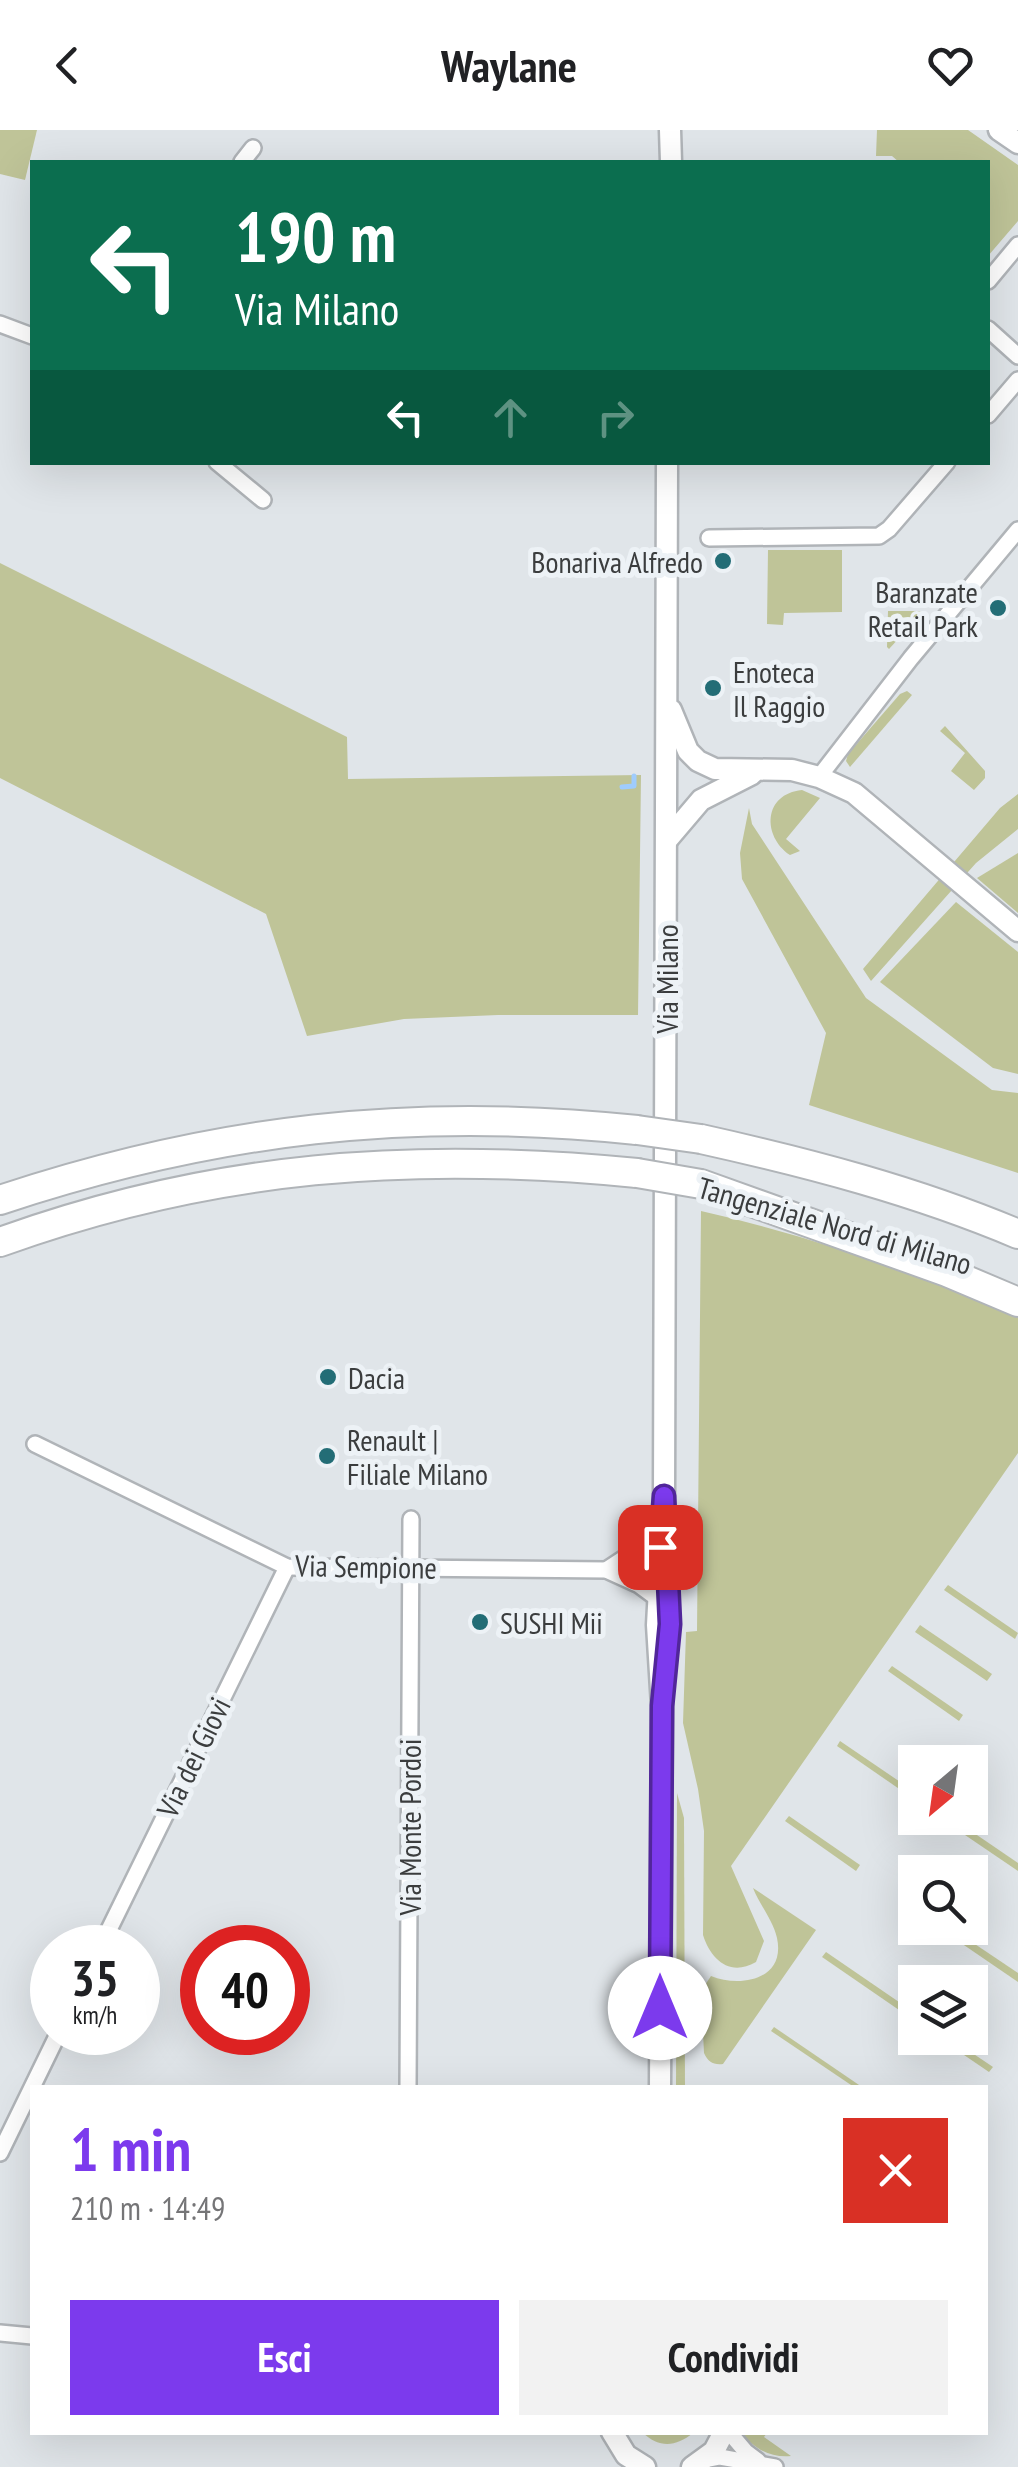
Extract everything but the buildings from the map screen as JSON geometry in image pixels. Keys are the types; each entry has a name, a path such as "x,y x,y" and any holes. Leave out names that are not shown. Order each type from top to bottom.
{"highway":[{"name":"Tangenziale Nord di Milano","path":"0,1200 131,1161 236,1138 428,1120 561,1122 700,1139 780,1156 911,1194 1018,1234"},
{"name":"Tangenziale Nord di Milano","path":"0,1242 130,1202 248,1178 436,1162 560,1166 701,1184 876,1230 1018,1282"},
{"path":"701,1184 947,1272 1018,1302"}],"street":[{"path":"670,130 671,160"},
{"path":"671,160 678,130"},
{"path":"999,130 1018,142"},
{"path":"244,160 253,148"},
{"path":"990,279 1018,245"},
{"path":"0,324 30,335"},
{"path":"990,331 1018,356"},
{"path":"990,413 1018,380"},
{"path":"221,465 263,500"},
{"name":"Via Milano","path":"660,2085 662,1706 658,1599 663,1504 667,465"},
{"path":"709,538 879,536 890,529 944,465"},
{"path":"819,777 911,658 1018,530"},
{"path":"666,699 688,750 698,761 716,769 792,770 840,786 863,800 1018,930"},
{"path":"666,840 701,800 758,771"},
{"name":"Via Sempione","path":"34,1444 286,1568 606,1570 639,1584 658,1599"},
{"path":"606,1570 641,1547 663,1504"},
{"name":"Via Milano","path":"662,1706 670,1624 663,1504"},
{"name":"Via Monte Pordoi","path":"408,2085 412,1520"},
{"name":"Via dei Giovi","path":"111,1925 286,1568"},
{"path":"33,2085 48,2055"},
{"path":"0,2154 30,2092"},
{"path":"0,2333 30,2336"},
{"path":"613,2435 631,2461 645,2467"},
{"path":"696,2465 723,2435"},
{"path":"729,2435 746,2452 768,2465"},
{"path":"696,2465 720,2457 768,2465"}],"green space":[{"path":"0,130 37,130 25,180 0,174"},
{"path":"877,130 968,130 1018,165 1018,221 990,254 990,160 897,160 892,156 876,156"},
{"path":"768,550 842,550 842,612 784,613 783,625 767,624"},
{"path":"0,563 347,737 348,779 641,775 638,1015 404,1019 307,1036 266,914 0,778"},
{"path":"888,611 924,611 889,649 887,647"},
{"path":"907,691 912,695 850,767 846,761 848,754 900,694"},
{"path":"945,726 985,771 985,778 974,790 951,771 965,753 940,731"},
{"path":"802,790 820,798 786,839 800,851 790,855 775,837 771,817 780,799"},
{"path":"1018,794 1018,829 976,863 871,981 863,969 1000,808"},
{"path":"749,808 752,824 866,998 992,1090 1018,1093 1018,1173 809,1105 826,1033 742,879 740,853"},
{"path":"1018,853 1018,913 977,878"},
{"path":"956,902 1018,952 1018,1074 993,1068 880,982"},
{"path":"701,1211 861,1256 1018,1314 1018,1453 731,1866 764,1941 756,1962 738,1968 716,1958 703,1935 704,1831 683,1723 686,1632 697,1631"},
{"path":"948,1585 1018,1633 1015,1639 944,1590"},
{"path":"920,1625 992,1674 987,1681 915,1632"},
{"path":"892,1666 963,1715 959,1721 888,1671"},
{"path":"840,1741 898,1780 898,1788 837,1746"},
{"path":"677,1793 684,1818 685,2085 676,2085"},
{"path":"789,1816 860,1865 856,1871 785,1821"},
{"path":"965,1835 977,1835 1018,1863 1018,1871"},
{"path":"753,1888 816,1930 723,2064 716,2064 704,2053 701,1991 711,1976 735,1981 768,1972 778,1952 775,1931"},
{"path":"964,1945 976,1945 1018,1973 1018,1982"},
{"path":"826,1952 898,2001 898,2009 822,1957"},
{"path":"774,2027 859,2085 851,2085 771,2031"},
{"path":"964,2055 975,2055 993,2067 989,2072"},
{"path":"646,2435 690,2435 668,2444"},
{"path":"744,2435 766,2435 791,2456 777,2456 752,2444"}],"waterway":[{"path":"622,787 634,786 634,776"}],"place":[{"name":"Bonariva Alfredo","path":"723,561"},
{"name":"Baranzate Retail Park","path":"998,608"},
{"name":"Enoteca Il Raggio","path":"713,688"},
{"name":"Dacia","path":"328,1377"},
{"name":"Renault | Filiale Milano","path":"327,1456"},
{"name":"SUSHI Mii","path":"480,1622"}],"route":[{"path":"660,1547 664,1496 670,1624 662,1706 660,2008"}]}
